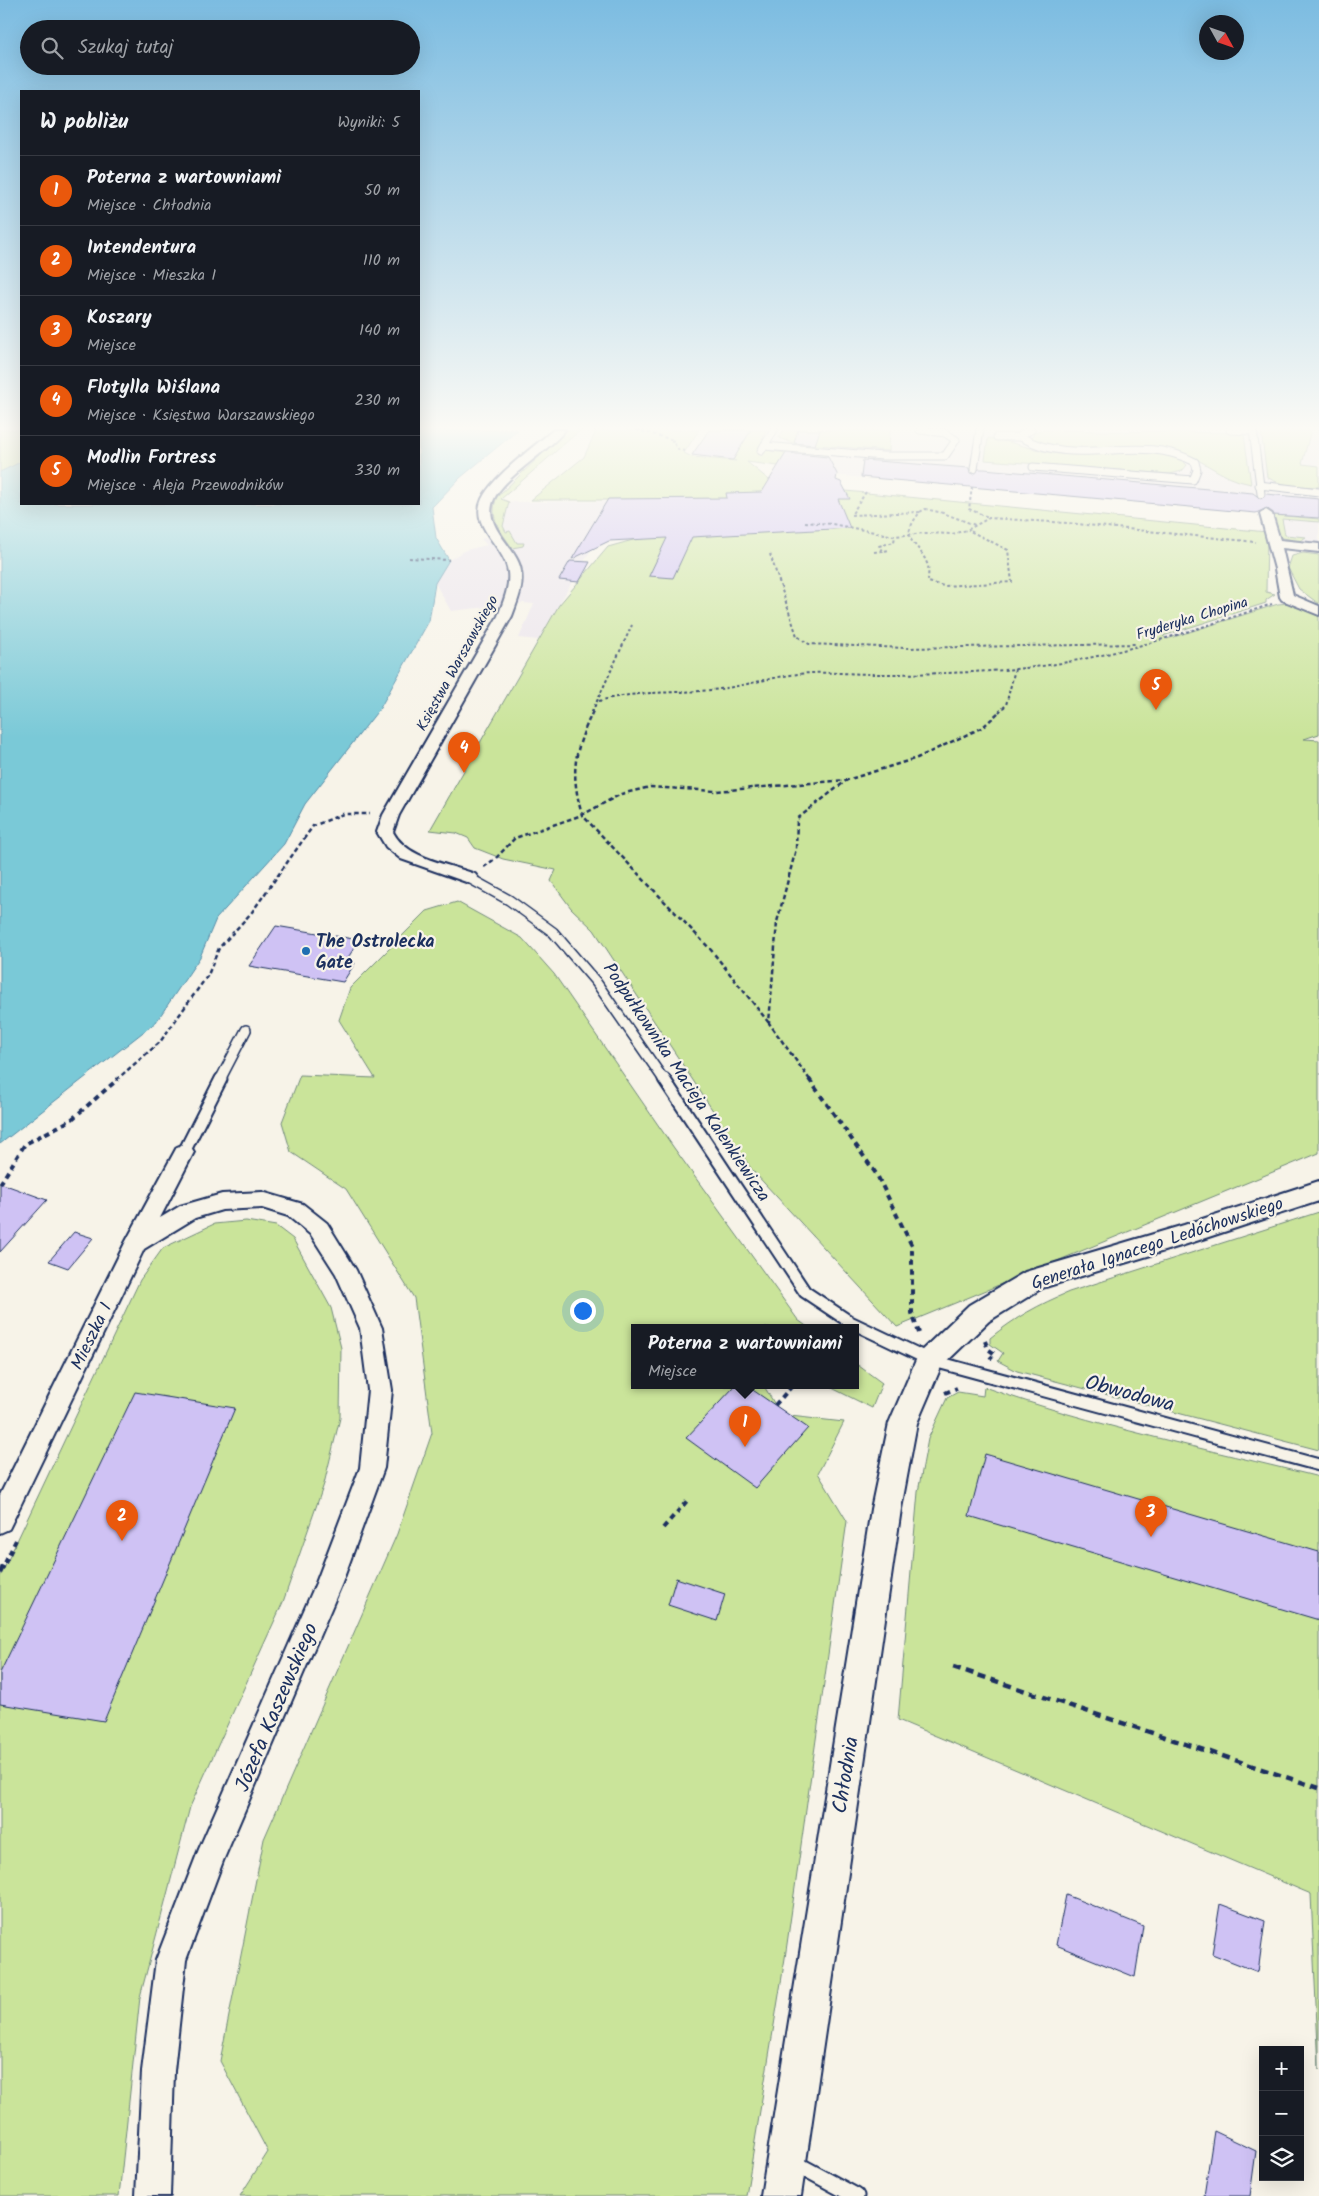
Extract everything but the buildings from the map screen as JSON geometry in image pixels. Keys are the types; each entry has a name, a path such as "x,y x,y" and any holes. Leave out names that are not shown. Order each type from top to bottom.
{"street":[{"name":"Księstwa Warszawskiego","path":"394,847 384,832 390,815 505,616 515,587 514,565 493,532"},
{"path":"1271,532 1282,569 1287,597 1319,611"},
{"path":"1274,543 1319,548"},
{"name":"Podpułkownika Macieja Kalenkiewicza","path":"394,847 413,859 442,867 469,878"},
{"name":"Mieszka I","path":"0,1521 136,1244 184,1152"},
{"name":"Generała Ignacego Ledóchowskiego","path":"925,1346 1034,1280 1184,1235 1319,1191"},
{"name":"Józefa Kaszewskiego","path":"136,1244 188,1212 222,1202 262,1200 295,1210 318,1229 345,1270 371,1328 380,1390 372,1468 329,1583 209,1859 171,1960 158,2071 153,2196"},
{"name":"Chłodnia","path":"781,2196 886,1509 903,1422 925,1346"}],"lane":[{"name":"Podpułkownika Macieja Kalenkiewicza","path":"469,878 510,900 553,932 596,982 631,1030 805,1292 850,1322 856,1324"},
{"path":"184,1152 246,1030"},
{"name":"Podpułkownika Macieja Kalenkiewicza","path":"859,1325 925,1346"},
{"name":"Obwodowa","path":"925,1346 1319,1465"},
{"path":"787,2158 856,2196"}],"path":[{"path":"874,532 895,536 958,532"},
{"path":"909,534 928,566 928,582 944,586 1012,582 1008,550 972,532"},
{"path":"1165,532 1274,543"},
{"path":"882,551 879,546 894,542 895,536"},
{"path":"874,552 890,550"},
{"path":"770,554 796,636 809,644 906,648 1143,644"},
{"path":"409,558 449,560"},
{"name":"Fryderyka Chopina","path":"599,701 620,695 642,692 712,690 775,677 811,672 878,674 1015,669 1102,656 1261,609 1287,597"},
{"path":"632,625 586,726 574,766 575,790 582,815 712,950 769,1023 878,1175 912,1246 912,1313 925,1346"},
{"path":"496,858 515,838 528,832 582,815 621,794 650,787 716,791 847,780 917,758 983,727 1006,705 1015,669"},
{"path":"769,1023 777,922 796,849 797,820 847,780"},
{"path":"0,1184 25,1144 71,1120 160,1042 208,974 220,948 252,912 313,826 342,814 390,815"},
{"path":"775,1405 789,1389"},
{"path":"663,1528 687,1501"},
{"path":"0,1574 17,1538"},
{"path":"953,1667 1319,1788"}],"shaded area":[{"path":"503,532 628,532 595,543 538,640 519,638 534,604 523,603 451,611 435,583 449,560 466,550 487,545 481,539"},
{"path":"1283,532 1319,532 1319,544 1287,540"}],"green space":[{"path":"502,532 511,532 517,543 524,543 523,546 512,548"},
{"path":"639,532 1267,532 1266,592 1275,594 1266,600 1266,603 1163,636 1167,639 1278,604 1289,603 1319,616 1319,734 1304,739 1319,740 1319,1153 897,1327 752,1170 594,930 571,908 551,881 556,870 503,859 475,848 468,838 456,833 430,830 559,605 608,547 640,538"},
{"path":"1276,532 1306,537 1300,541 1277,537"},
{"path":"1303,553 1319,555 1319,604 1299,589 1288,568 1292,556"},
{"path":"457,902 522,938 554,974 674,1148 798,1320 804,1324 631,1324 631,1389 766,1389 781,1415 844,1422 818,1473 847,1521 785,1958 746,2196 240,2196 268,2152 220,2061 264,1839 397,1534 432,1433 414,1298 346,1189 291,1152 282,1122 300,1075 375,1078 339,1020 350,988 427,911"},
{"path":"1319,1212 1319,1450 1017,1371 998,1361 1003,1353 990,1344 990,1338 1018,1318 1069,1292"},
{"path":"246,1221 276,1226 293,1239 331,1308 341,1348 340,1418 324,1484 283,1602 190,1807 140,1997 119,2196 0,2196 0,1577 140,1280 163,1248 214,1224"},
{"path":"859,1366 882,1383 872,1408 834,1389 859,1389"},
{"path":"984,1387 1067,1414 1319,1477 1319,2070 1311,1894 898,1720 918,1492 928,1439 947,1398 958,1392 983,1396"}],"water":[{"path":"0,532 435,532 436,538 449,560 435,583 429,621 380,708 305,804 284,844 216,919 200,957 156,1022 0,1144"}],"place":[{"name":"Modlin Fortress","path":"1156,710"},
{"name":"Flotylla Wiślana","path":"464,773"},
{"name":"The Ostrolecka Gate","path":"306,951"},
{"name":"Poterna z wartowniami","path":"745,1447"},
{"name":"Koszary","path":"1151,1537"},
{"name":"Intendentura","path":"122,1541"}]}
